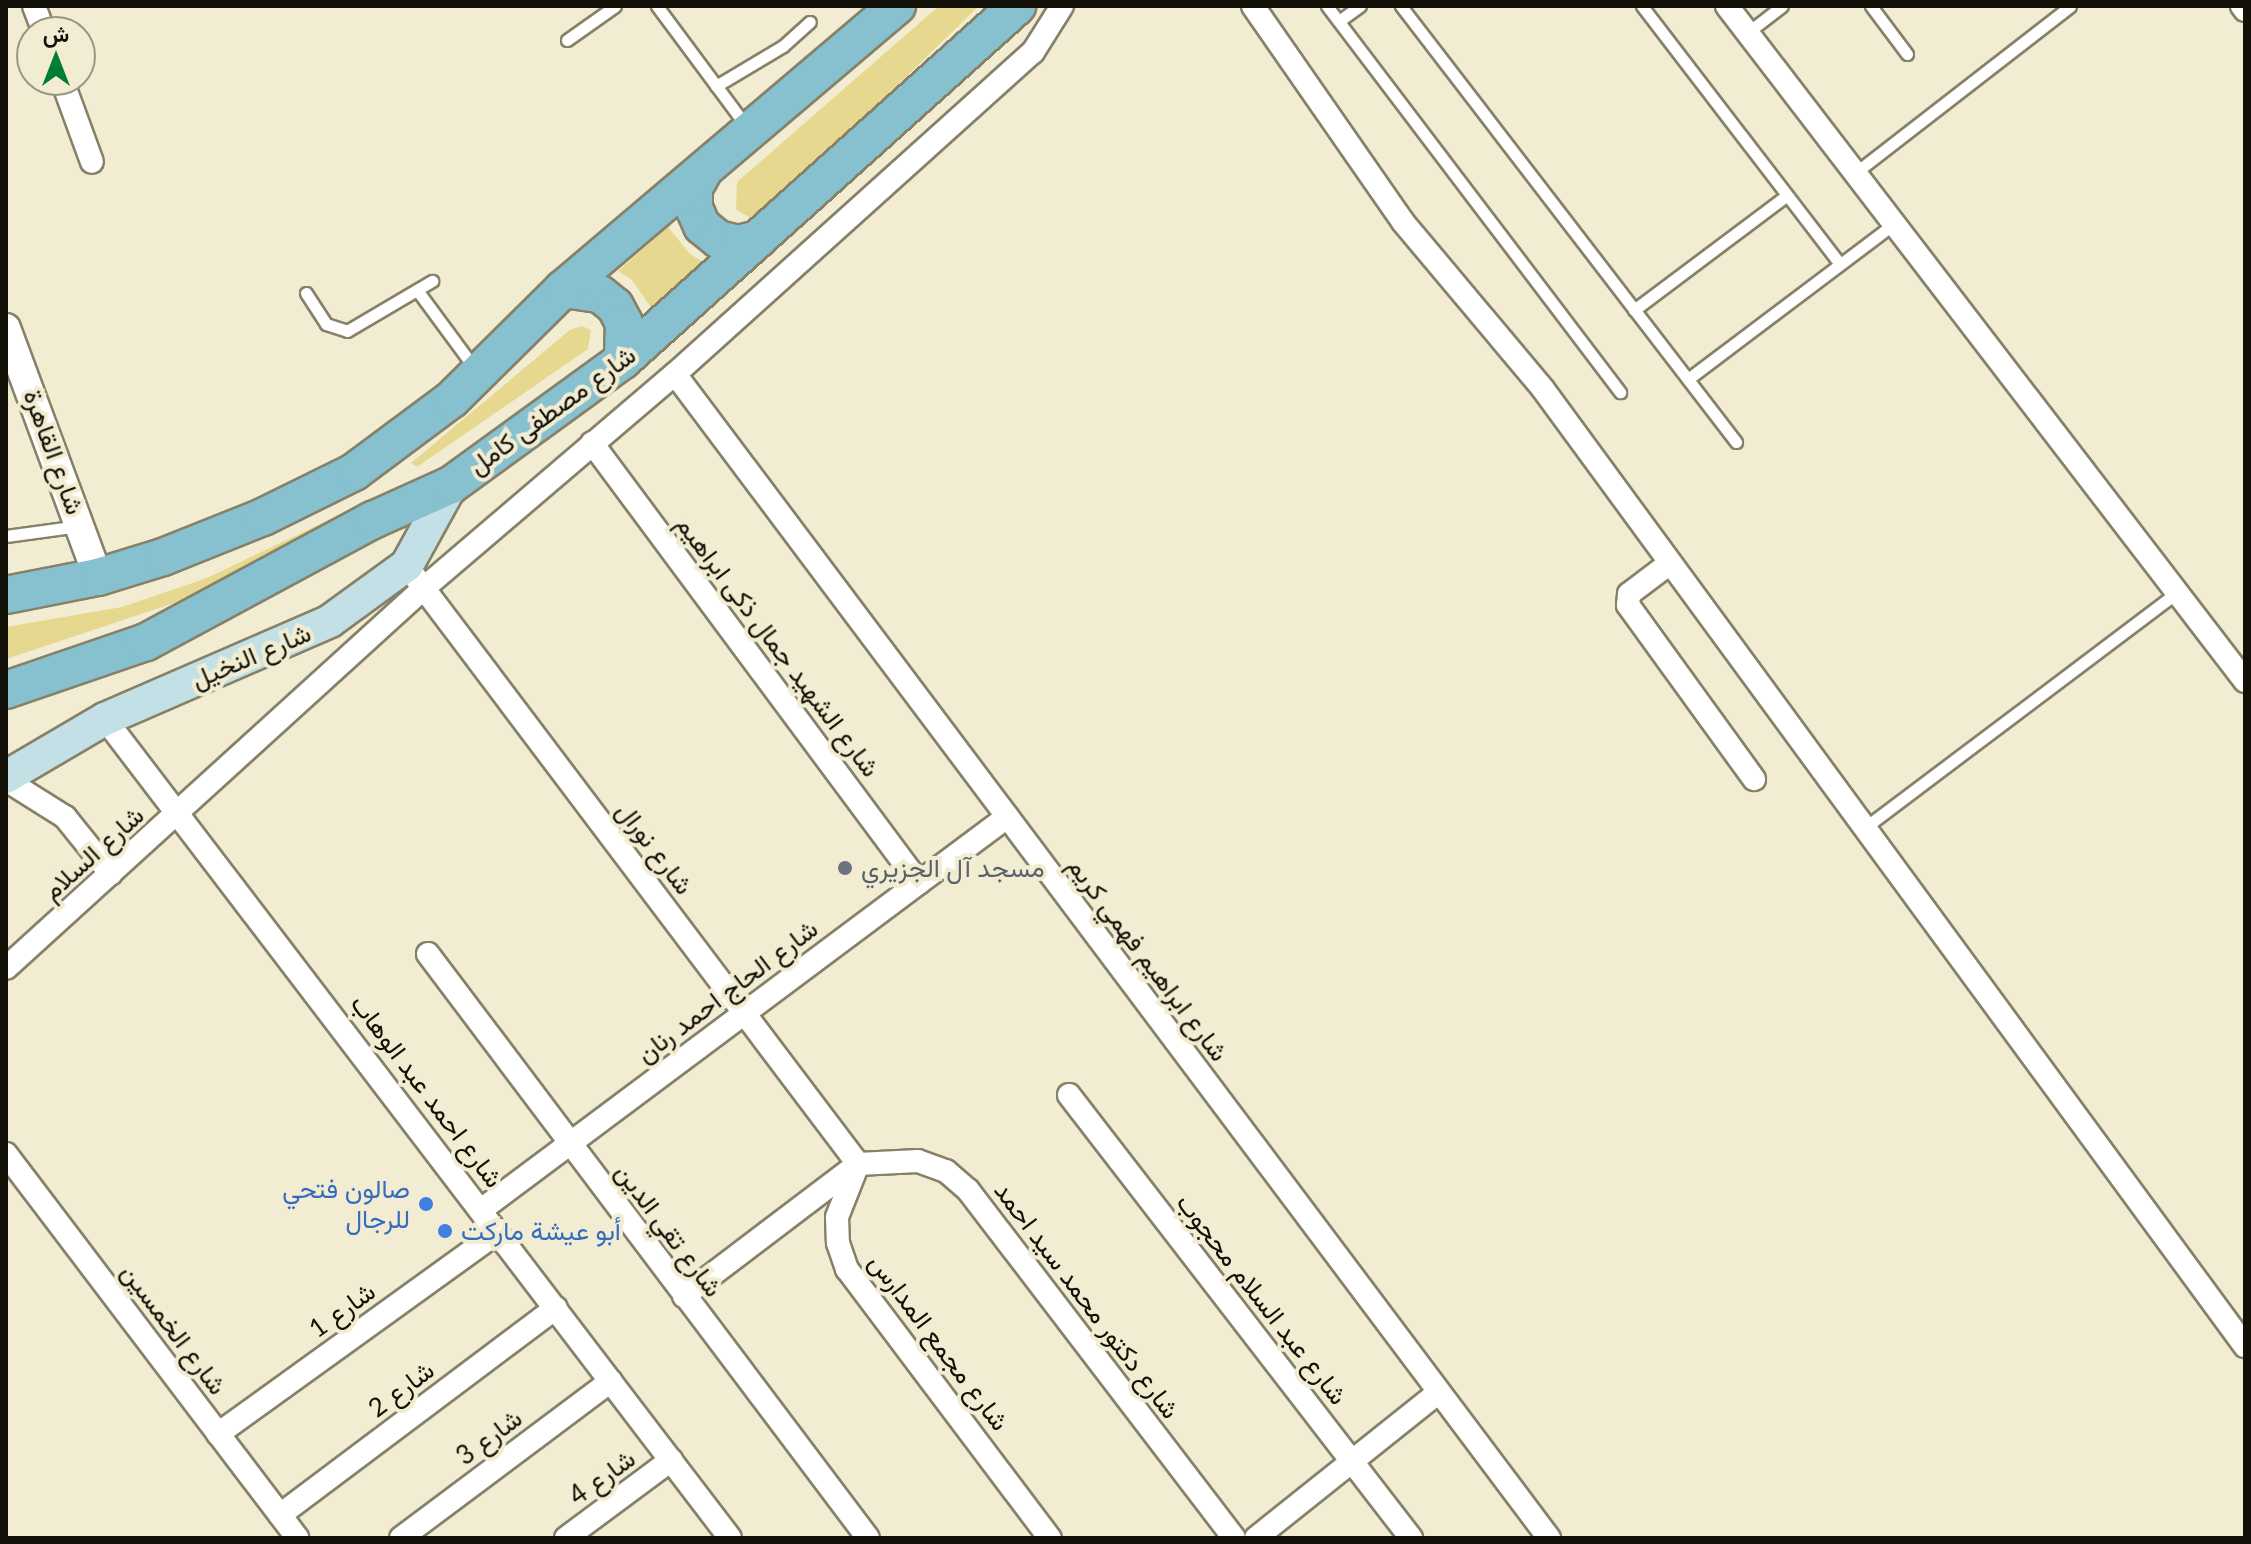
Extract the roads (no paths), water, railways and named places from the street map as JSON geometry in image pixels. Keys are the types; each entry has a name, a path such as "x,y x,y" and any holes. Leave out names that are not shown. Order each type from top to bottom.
{"main road":[{"path":"6,595 98,577 217,537 354,472 479,373 563,289 897,6"},
{"name":"شارع مصطفى كامل","path":"6,690 146,642 373,520 451,485 623,360 1017,6"},
{"path":"704,170 694,188 694,208 702,226 718,239 738,244 758,239"},
{"path":"563,289 600,294 615,306 627,342 623,360"},
{"name":"شارع النخيل","path":"6,779 105,719 330,621 416,576 451,485"}],"street":[{"name":"شارع السلام","path":"6,968 181,812 416,576 592,443 675,374 1033,52 1062,6"},
{"path":"1253,6 1403,222 1543,389 1867,826 2245,1346"},
{"path":"1727,6 2245,681"},
{"path":"68,96 92,162"},
{"name":"شارع القاهرة","path":"6,328 16,374 80,526 98,577"},
{"name":"شارع ابراهيم فهمي كريم","path":"675,374 1549,1538"},
{"name":"شارع الشهيد جمال ذكى ابراهيم","path":"592,443 919,883"},
{"path":"1670,563 1629,594 1628,605 1754,779"},
{"name":"شارع نورال","path":"416,576 858,1164"},
{"name":"شارع احمد عبد الوهاب","path":"105,719 181,812 729,1538"},
{"path":"6,779 65,817 111,874"},
{"name":"شارع الحاج احمد رنان","path":"481,1210 1007,817"},
{"name":"شارع تقي الدين","path":"428,954 868,1538"},
{"name":"شارع عبد السلام محجوب","path":"1069,1095 1411,1538"},
{"name":"شارع الخمسين","path":"6,1154 298,1538"},
{"name":"شارع دكتور محمد سيد احمد","path":"858,1164 918,1161 946,1171 968,1190 1234,1538"},
{"path":"684,1296 858,1164"},
{"name":"شارع مجمع المدارس","path":"858,1164 837,1217 838,1243 847,1269 1050,1538"},
{"name":"شارع 1","path":"218,1434 498,1232"},
{"name":"شارع 2","path":"280,1515 556,1308"},
{"name":"شارع 3","path":"401,1538 611,1381"},
{"path":"1256,1538 1439,1392"},
{"name":"شارع 4","path":"566,1538 671,1460"}],"lane":[{"path":"567,40 615,6"},
{"path":"657,6 750,131"},
{"path":"1327,6 1620,392"},
{"path":"1339,21 1360,6"},
{"path":"1401,6 1736,442"},
{"path":"1642,6 1840,264"},
{"path":"1747,33 1782,6"},
{"path":"1871,6 1907,54"},
{"path":"1855,173 2070,6"},
{"path":"716,86 783,46 810,22"},
{"path":"1634,310 1787,195"},
{"path":"1688,379 1894,224"},
{"path":"306,293 336,331 347,331 432,281"},
{"path":"417,290 479,373"},
{"path":"6,536 80,526"},
{"path":"1867,826 2177,592"}],"place":[{"name":"مسجد آل الجزيري","path":"845,868"},
{"name":"صالون فتحي للرجال","path":"426,1204"},
{"name":"أبو عيشة ماركت","path":"445,1231"}]}
